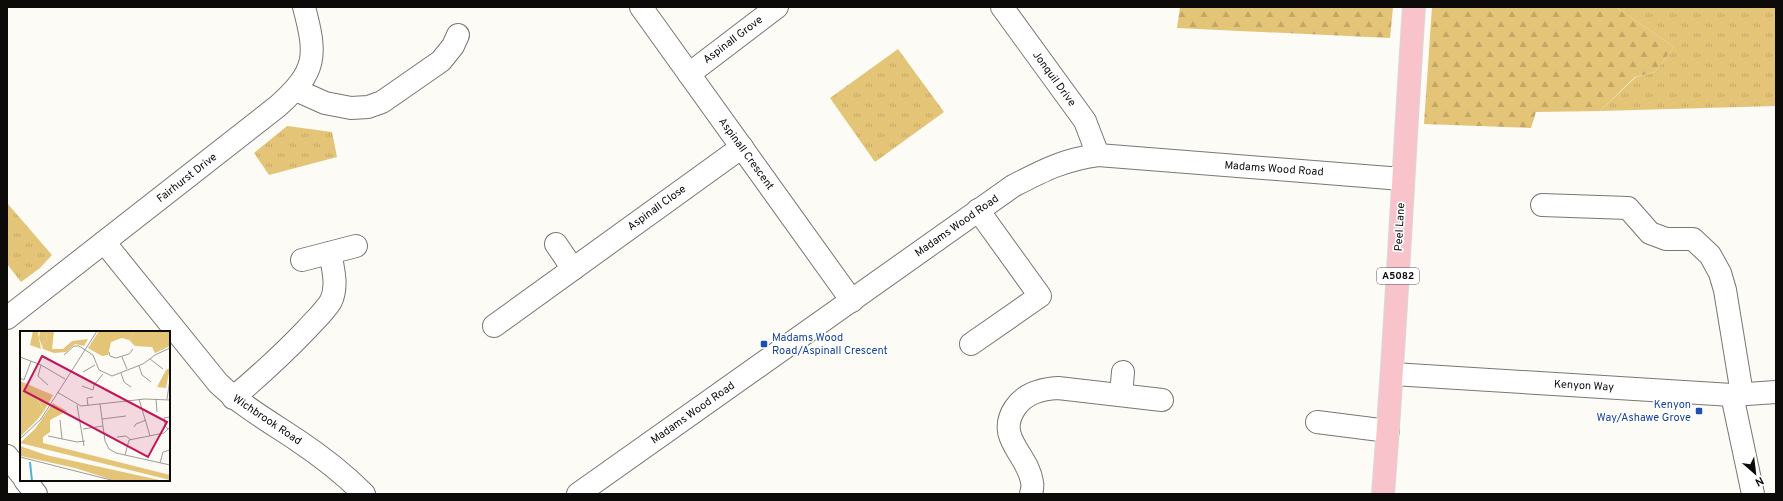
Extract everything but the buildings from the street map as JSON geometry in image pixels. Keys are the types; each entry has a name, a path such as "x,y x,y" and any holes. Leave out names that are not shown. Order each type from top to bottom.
{"main road":[{"name":"Peel Lane","path":"1383,494 1393,374 1402,179 1414,7"}],"street":[{"name":"Fairhurst Drive","path":"7,318 278,106 296,90 307,73 313,55 312,37 304,7"},
{"name":"Aspinall Crescent","path":"641,7 852,301"},
{"name":"Aspinall Grove","path":"689,74 777,7"},
{"name":"Jonquil Drive","path":"1002,7 1085,120 1098,155"},
{"path":"296,90 325,103 351,108 368,107 382,102 441,61 453,46 458,35"},
{"name":"Aspinall Close","path":"494,326 742,147"},
{"name":"Madams Wood Road","path":"578,494 852,301 978,210 1013,186 1054,165 1075,158 1098,155 1402,179"},
{"path":"1542,205 1628,208 1650,233 1666,239 1692,239 1710,255 1720,273 1725,290 1737,394 1753,494"},
{"path":"970,344 1040,296 978,210"},
{"name":"Wichbrook Road","path":"104,242 218,383 233,398 298,440 338,470 364,494"},
{"path":"556,244 573,268"},
{"path":"302,260 356,246"},
{"path":"233,398 296,341 319,316 331,300 334,286 334,270 330,253"},
{"path":"1120,395 1123,372"},
{"name":"Kenyon Way","path":"1393,374 1737,394 1776,392"},
{"path":"1031,494 1032,482 1028,468 1011,441 1007,428 1010,416 1017,404 1030,394 1043,389 1058,388 1162,400"},
{"path":"1317,422 1388,431"},
{"path":"7,456 20,473"},
{"path":"26,481 36,494"}],"green space":[{"path":"1180,7 1393,7 1390,38 1177,28"},
{"path":"1432,7 1616,7 1674,47 1655,72 1635,77 1600,111 1536,112 1531,128 1424,124"},
{"path":"1616,7 1776,7 1776,106 1600,111 1636,77 1655,72 1674,47"},
{"path":"898,49 944,112 875,162 830,98"},
{"path":"287,126 332,132 337,157 269,175 254,153"},
{"path":"7,203 52,255 40,268 21,282 7,264"}],"place":[{"name":"Madams Wood Road/Aspinall Crescent","path":"764,344"},
{"name":"Kenyon Way/Ashawe Grove","path":"1699,411"}]}
